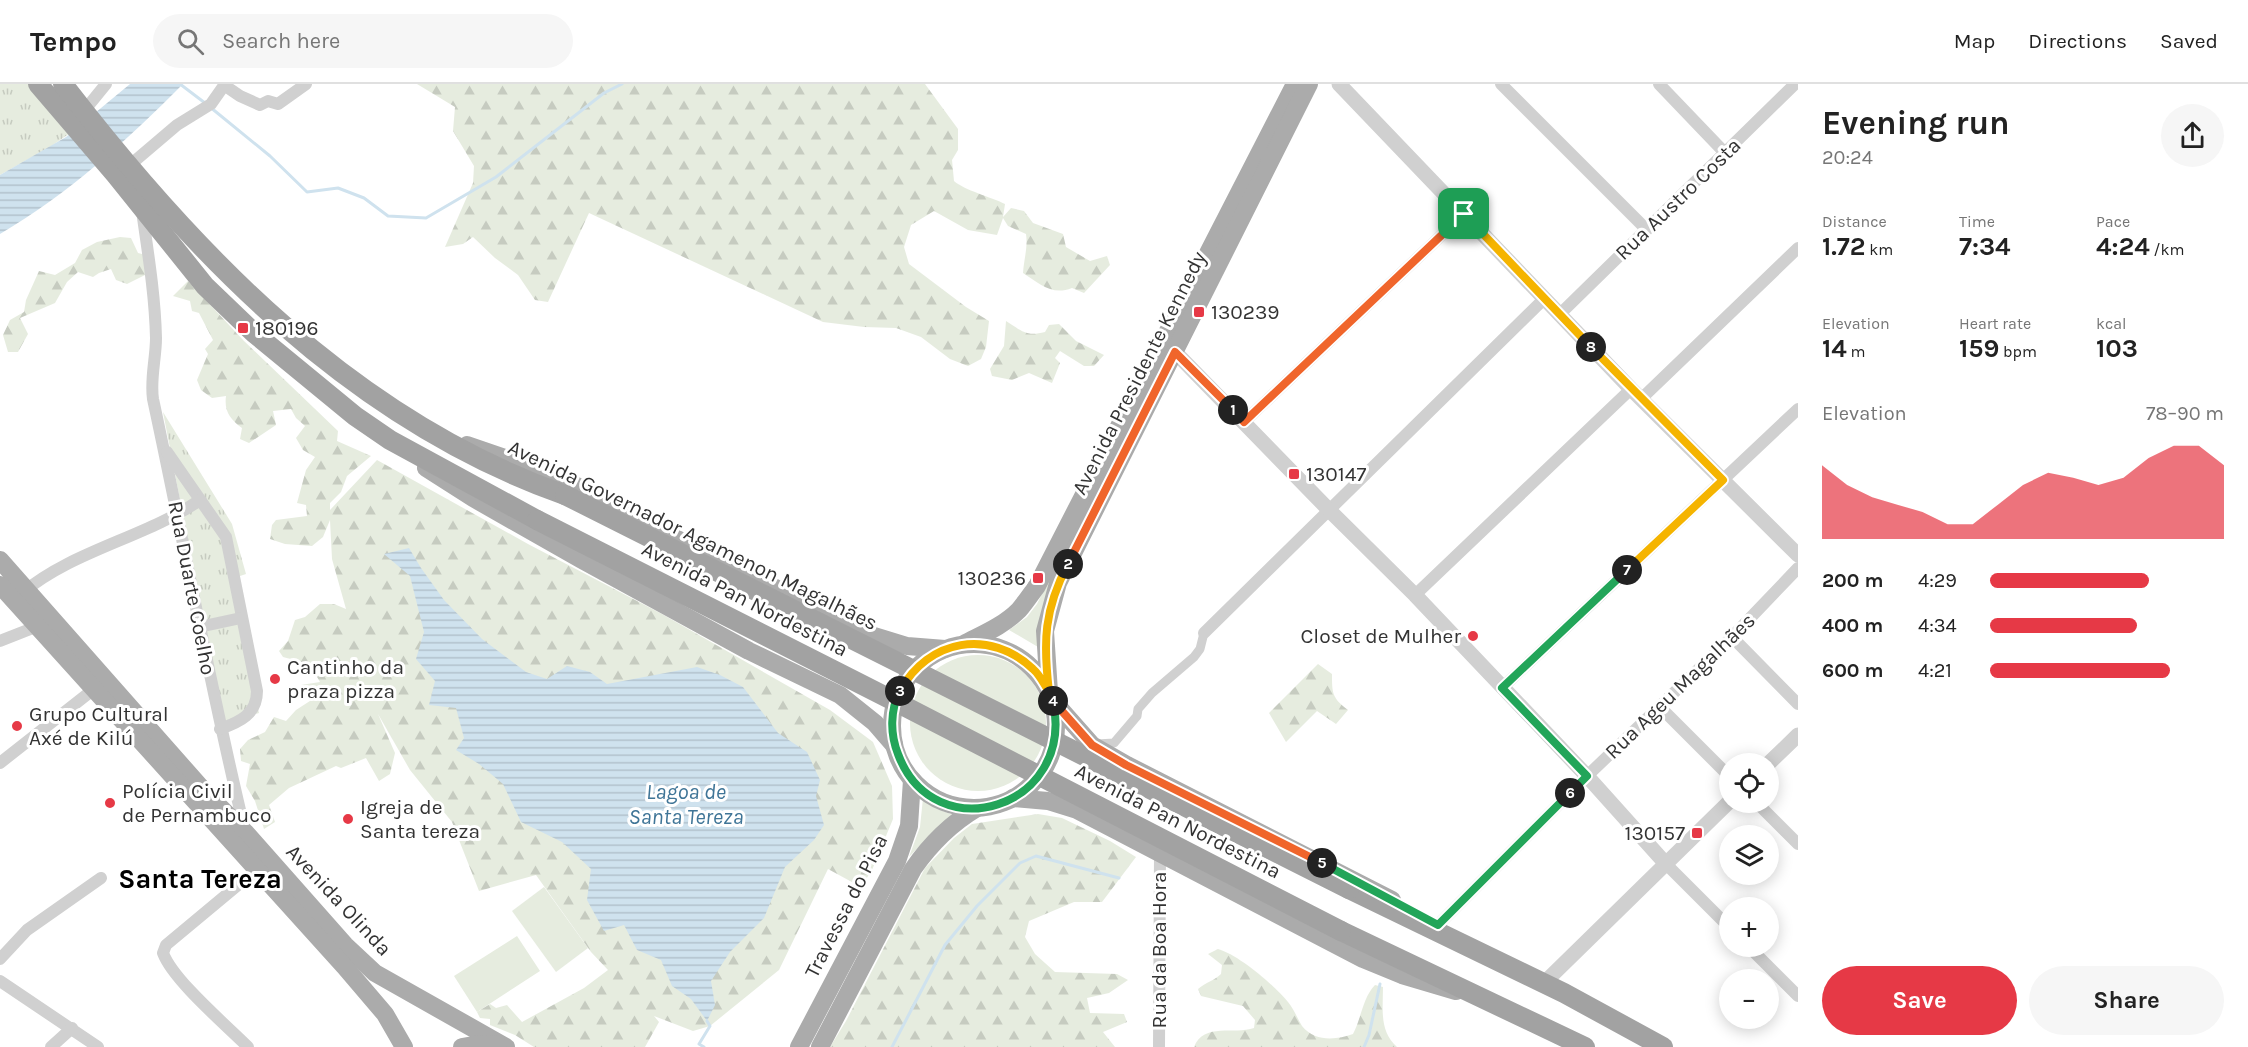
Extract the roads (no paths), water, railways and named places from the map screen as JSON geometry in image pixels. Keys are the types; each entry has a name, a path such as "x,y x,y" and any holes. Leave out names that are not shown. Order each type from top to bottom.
{"highway":[{"name":"Avenida Governador Agamenon Magalhães","path":"38,84 82,118"},
{"name":"Avenida Governador Agamenon Magalhães","path":"63,84 82,118 124,167 207,254 272,316 379,401 435,434 519,478 565,495 1349,889"},
{"name":"Avenida Governador Agamenon Magalhães","path":"124,167 142,210 205,286 255,333 355,416 390,440 537,520"},
{"name":"Avenida Pan Nordestina","path":"537,520 1341,931 1585,1047"},
{"name":"Avenida Pan Nordestina","path":"1349,889 1439,930 1663,1047"}],"main road":[{"name":"Avenida Presidente Kennedy","path":"964,644 1009,618 1019,610 1037,586 1294,84"},
{"name":"Avenida Presidente Kennedy","path":"1051,696 1045,631 1058,583 1310,84"},
{"name":"Avenida Governador Agamenon Magalhães","path":"435,434 558,476 643,522 868,634 907,646 945,649"},
{"name":"Avenida Governador Agamenon Magalhães","path":"390,440 433,474 506,517 749,651 840,695 875,723 894,745"},
{"name":"Avenida Olinda","path":"0,560 38,626 385,1014 404,1047"},
{"name":"Avenida Olinda","path":"0,585 19,595 245,832 345,945 375,974 504,1046"},
{"path":"964,644 990,645 1014,654 1035,670 1051,696 1056,717 1056,733 1047,764 1027,789 996,805 977,808 956,806 935,798 912,780 901,764 894,745 892,729 898,695 906,680 917,667 930,656 964,644"},
{"name":"Avenida Pan Nordestina","path":"1051,696 1092,745 1126,765 1234,818 1439,930"},
{"name":"Travessa do Pisa","path":"799,1047 897,861 909,826 912,780"},
{"name":"Avenida Pan Nordestina","path":"1013,798 1048,801 1077,810 1363,958 1429,984 1478,996"},
{"path":"820,1047 913,869 945,830 977,808"},
{"path":"462,1047 479,1044 504,1046"}],"street":[{"path":"82,118 106,84"},
{"path":"124,167 177,125 207,107 224,85 240,96 260,105 268,101 278,104 306,84"},
{"path":"1339,84 1636,394 1798,555"},
{"path":"1501,84 1647,230"},
{"path":"1659,84 1726,154"},
{"name":"Rua Austro Costa","path":"1560,314 1795,84"},
{"name":"Rua Duarte Coelho","path":"142,210 155,308 156,358 152,392 220,729 245,832"},
{"path":"1244,422 1464,214"},
{"path":"1416,595 1798,248"},
{"path":"1092,745 1114,743 1137,716 1138,709 1152,693 1194,657 1200,649 1204,633 1545,298"},
{"path":"1175,352 1330,511 1416,595 1587,776 1666,864 1719,917"},
{"path":"1502,688 1798,409"},
{"name":"Rua Duarte Coelho","path":"163,447 226,537 257,700 254,707 239,723 220,729"},
{"path":"19,595 74,561 178,514 200,500"},
{"name":"Rua Ageu Magalhães","path":"1439,930 1587,776 1732,637 1798,568"},
{"path":"200,627 241,618"},
{"path":"0,641 38,626"},
{"path":"1732,637 1798,704"},
{"path":"0,763 94,689"},
{"path":"1660,707 1719,766"},
{"path":"1779,753 1798,735"},
{"path":"1544,983 1719,812"},
{"path":"1767,813 1798,844"},
{"name":"Rua da Boa Hora","path":"1159,1047 1160,853"},
{"path":"246,1046 182,981 163,953 166,945 256,870"},
{"path":"0,959 27,930 101,878"},
{"path":"1759,957 1798,996"},
{"path":"0,981 98,1047"},
{"path":"51,1047 72,1029"}],"water":[{"path":"130,84 183,84 73,184 50,202 0,234 0,175 66,137"},
{"name":"Lagoa de Santa Tereza","path":"409,548 444,600 482,639 526,672 547,679 567,666 590,672 607,684 697,667 720,675 743,687 778,733 807,752 820,780 816,796 824,825 814,840 785,867 764,918 730,952 711,981 715,1005 707,1021 691,999 672,986 661,960 637,950 624,925 604,931 587,900 591,869 562,842 521,822 503,784 479,764 456,750 464,738 456,708 429,705 435,681 416,659 424,632 410,576 384,554"}],"waterway":[{"path":"180,84 205,103"},
{"path":"210,107 270,156 307,192 338,188 364,198 388,216 426,218 496,177 604,93 622,84"},
{"path":"892,1047 945,945 977,906 1020,863 1036,856 1119,878"},
{"path":"1364,1047 1369,1035 1380,984"},
{"path":"704,1047 699,1044 710,1026 707,1021"}],"place":[{"name":"130239","path":"1199,312"},
{"name":"180196","path":"243,328"},
{"name":"130147","path":"1294,474"},
{"name":"130236","path":"1038,578"},
{"name":"Closet de Mulher","path":"1473,636"},
{"name":"Cantinho da praza pizza","path":"275,679"},
{"name":"Grupo Cultural Axé de Kilú","path":"17,726"},
{"name":"Polícia Civil de Pernambuco","path":"110,803"},
{"name":"Igreja de Santa tereza","path":"348,819"},
{"name":"130157","path":"1697,833"}],"district":[{"name":"Santa Tereza","path":"200,879"}]}
